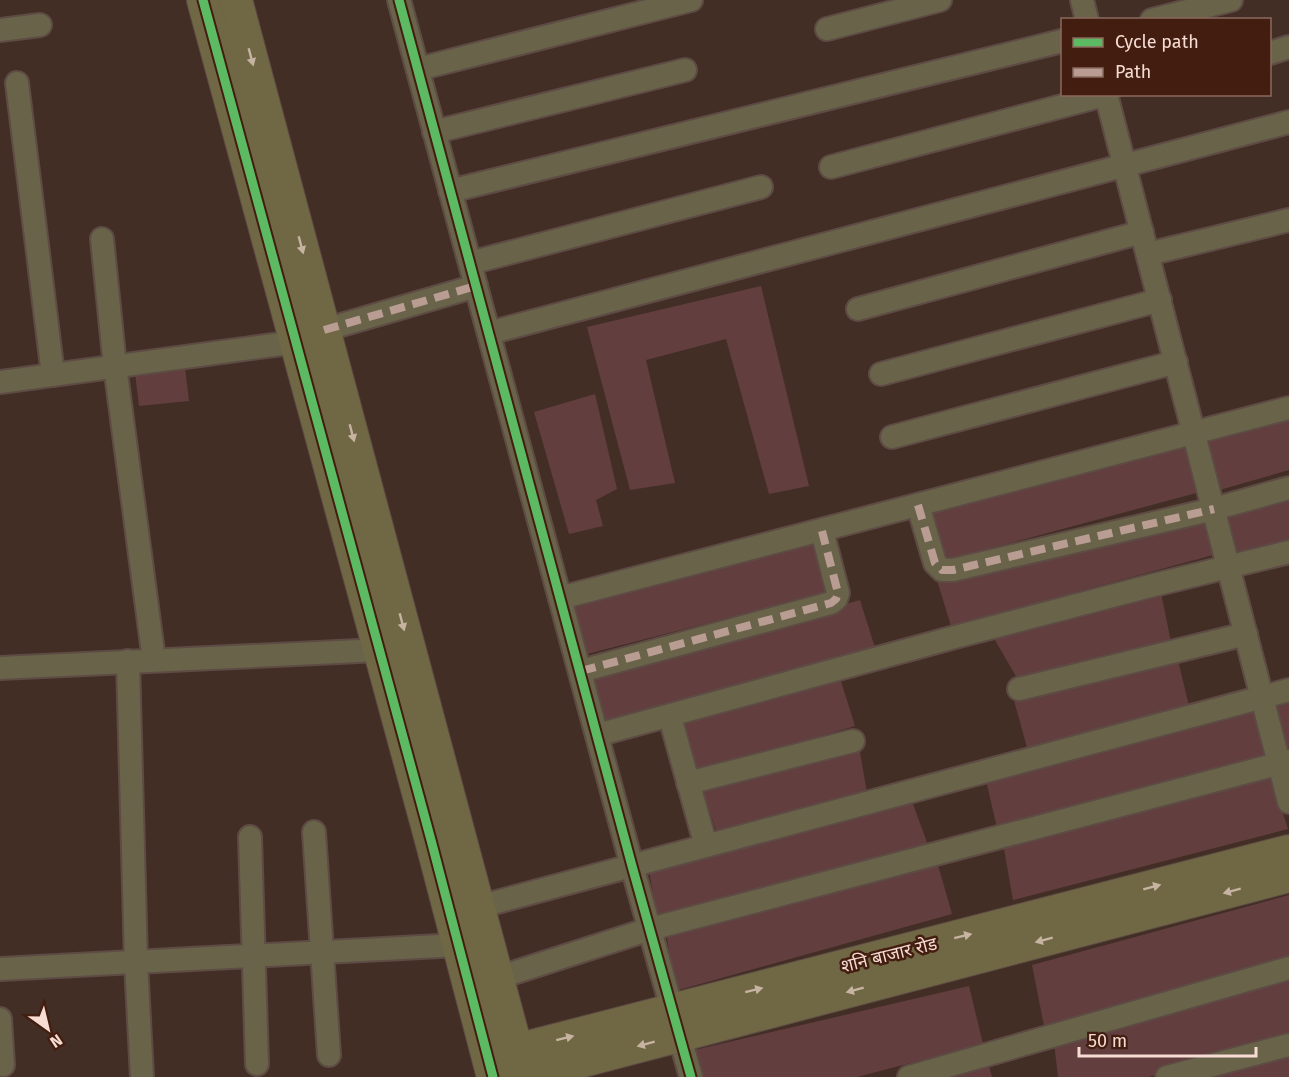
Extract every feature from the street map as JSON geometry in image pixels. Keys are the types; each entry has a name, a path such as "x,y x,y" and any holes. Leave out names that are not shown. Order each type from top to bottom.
{"street":[{"path":"203,0 310,336 478,907 497,978 511,1069"},
{"path":"236,0 380,650 459,945 511,1069"},
{"path":"399,0 691,1077"},
{"path":"418,69 691,0"},
{"path":"827,29 940,0"},
{"path":"1082,0 1086,18"},
{"path":"1160,18 1232,0"},
{"path":"0,30 40,26"},
{"path":"450,191 1061,41"},
{"path":"1271,52 1289,47"},
{"path":"434,132 686,70"},
{"path":"17,83 53,375"},
{"path":"831,167 1103,96"},
{"path":"1107,96 1262,697 1284,762 1289,802"},
{"path":"489,333 1289,122"},
{"path":"470,264 761,187"},
{"path":"1148,254 1289,220"},
{"path":"858,309 1142,232"},
{"path":"102,239 115,366 154,660"},
{"path":"0,382 310,336 476,286"},
{"path":"881,374 1160,300"},
{"path":"892,437 1176,362"},
{"path":"560,598 1289,408"},
{"path":"918,505 936,563 942,570 953,570 1214,509 1289,488"},
{"path":"581,671 831,603 838,593 822,531"},
{"path":"597,735 670,717 966,634 1289,552"},
{"path":"1018,689 1246,634"},
{"path":"0,668 380,650"},
{"path":"128,661 136,963 142,1077"},
{"path":"478,907 1289,690"},
{"path":"670,717 706,846"},
{"path":"688,783 853,741"},
{"path":"497,978 650,929 1284,762"},
{"path":"314,832 329,1055"},
{"path":"250,837 257,1064"},
{"name":"शनि बाजार रोड","path":"511,1069 1289,850"},
{"name":"शनि बाजार रोड","path":"677,1023 1289,876"},
{"path":"0,969 459,945"},
{"path":"909,1077 1289,968"},
{"path":"0,1019 3,1065"},
{"path":"1167,1077 1289,1045"}],"building":[{"path":"761,286 809,486 769,494 726,339 646,360 675,483 630,490 587,327"},
{"path":"185,367 189,401 139,406 135,373"},
{"path":"595,394 617,489 596,500 603,526 569,534 534,412"},
{"path":"1289,411 1289,470 1216,491 1201,435"},
{"path":"1187,440 1200,492 940,562 925,508"},
{"path":"1289,492 1289,547 1232,563 1220,512"},
{"path":"1204,516 1217,554 951,626 936,577"},
{"path":"813,540 825,593 587,654 574,601"},
{"path":"1161,593 1171,642 1018,680 991,633"},
{"path":"860,600 876,651 604,723 592,676"},
{"path":"1177,656 1189,706 1028,751 1013,697"},
{"path":"840,678 855,726 691,776 675,724"},
{"path":"1289,697 1289,747 1286,748 1272,701"},
{"path":"1259,710 1268,761 997,828 985,776"},
{"path":"859,746 867,793 717,834 702,788"},
{"path":"1269,769 1288,829 1013,900 1004,849"},
{"path":"910,796 928,845 657,916 648,865"},
{"path":"938,865 952,914 675,991 667,937"},
{"path":"1289,895 1289,962 1046,1036 1032,965"},
{"path":"1289,972 1289,1035 1149,1077 1058,1077 1054,1043"},
{"path":"969,986 983,1044 857,1077 693,1077 686,1052"},
{"path":"1289,1055 1289,1077 1209,1077"},
{"path":"987,1059 992,1077 928,1077"}],"marked path":[{"path":"324,330 476,286"},
{"path":"918,505 935,563 942,570 953,570 1214,509"},
{"path":"581,671 831,603 836,599 838,593 822,531"}],"cycle path":[{"path":"203,0 493,1077"},
{"path":"399,0 691,1077"}]}
